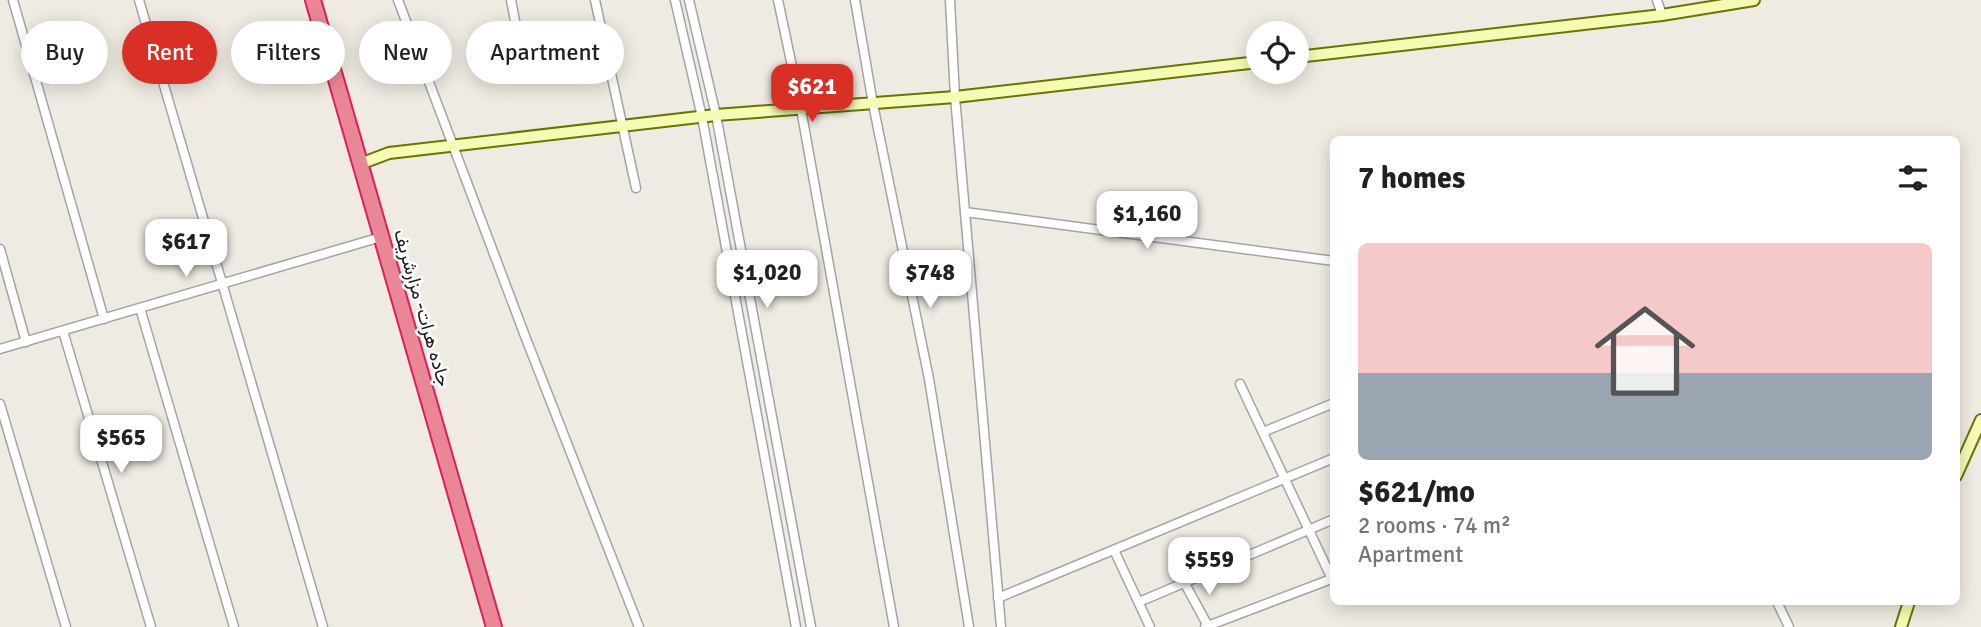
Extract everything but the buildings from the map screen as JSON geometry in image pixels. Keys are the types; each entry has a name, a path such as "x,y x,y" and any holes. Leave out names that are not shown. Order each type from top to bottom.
{"highway":[{"name":"جاده هرات- مزارشریف","path":"313,0 494,627"}],"street":[{"path":"13,0 104,319"},
{"path":"139,0 324,627"},
{"path":"398,0 639,627"},
{"path":"511,0 516,21"},
{"path":"595,0 636,188"},
{"path":"675,0 702,117 796,627"},
{"path":"689,0 716,116 811,627"},
{"path":"778,0 801,109 894,627"},
{"path":"855,0 873,104 929,379 969,627"},
{"path":"950,0 955,97 1000,627"},
{"path":"1657,0 1662,15"},
{"path":"1309,56 1662,15 1754,0"},
{"path":"360,164 389,153 702,117 955,97 1246,63"},
{"path":"965,212 1330,260"},
{"path":"0,349 381,237"},
{"path":"0,249 26,342"},
{"path":"140,308 234,627"},
{"path":"63,331 151,627"},
{"path":"1240,384 1330,573"},
{"path":"0,404 66,627"},
{"path":"1263,432 1330,405"},
{"path":"1960,467 1981,419"},
{"path":"998,598 1330,460"},
{"path":"1139,602 1330,521"},
{"path":"1114,550 1150,627"},
{"path":"1184,582 1207,626 1330,580"},
{"path":"1778,605 1789,627"},
{"path":"1901,627 1908,605"}]}
